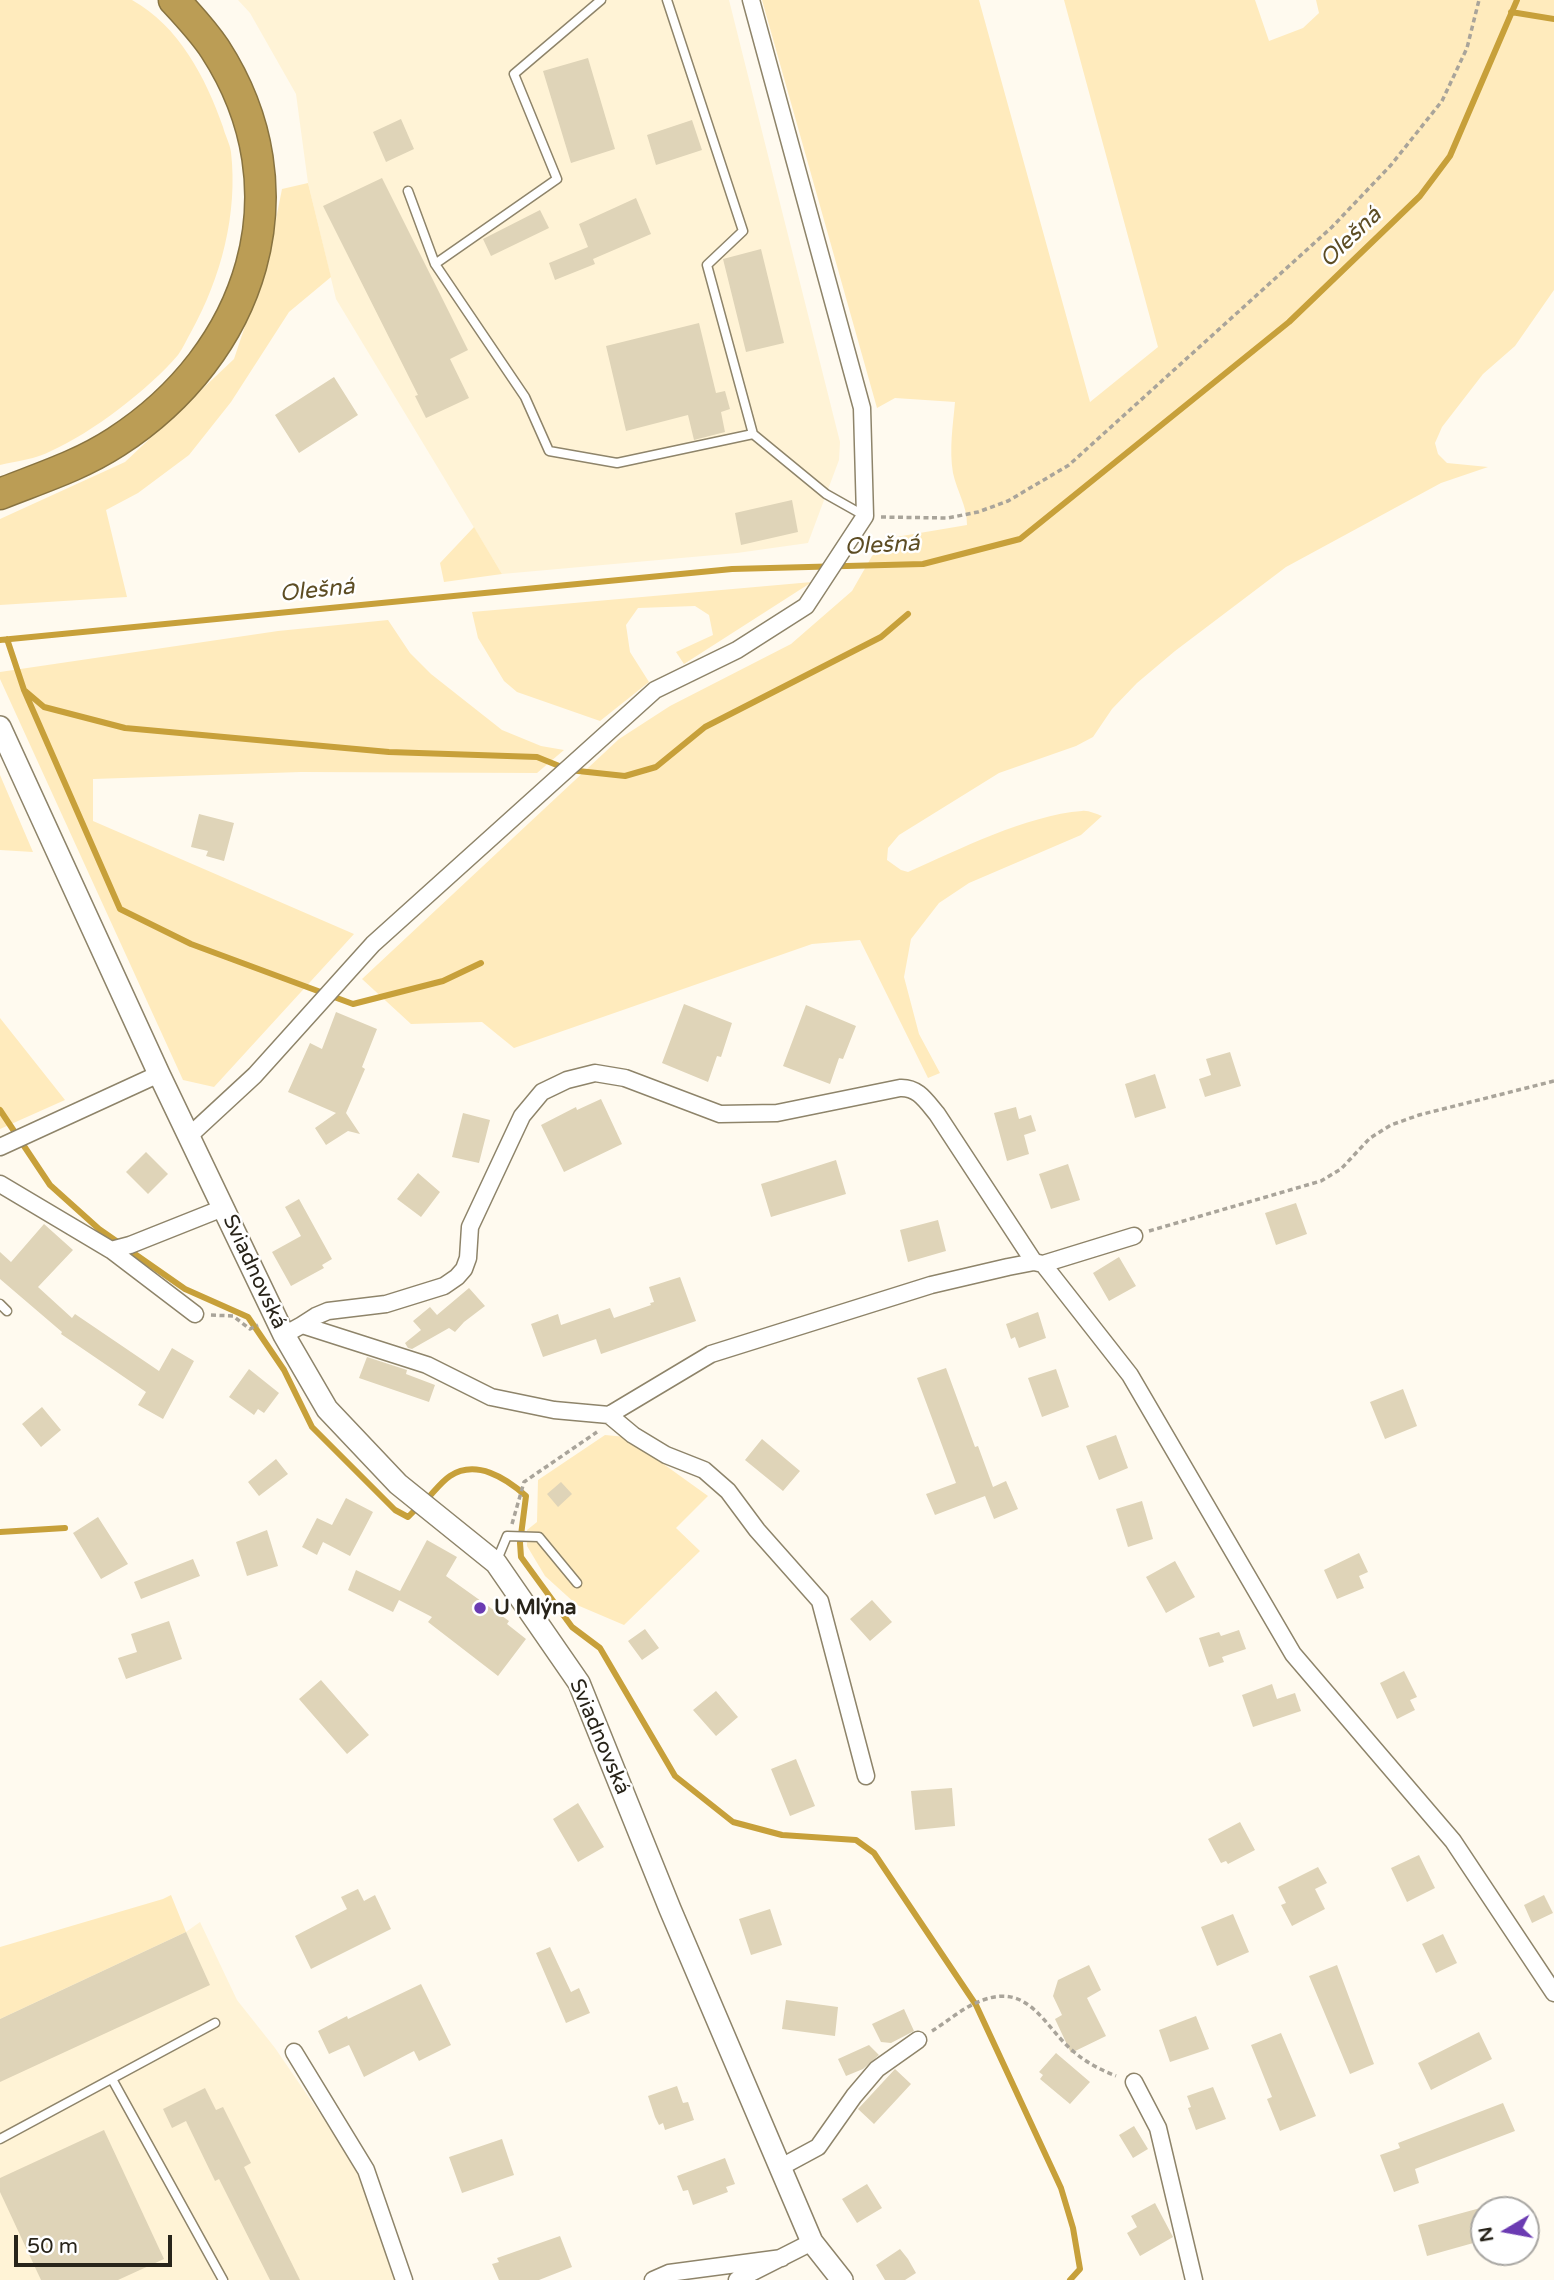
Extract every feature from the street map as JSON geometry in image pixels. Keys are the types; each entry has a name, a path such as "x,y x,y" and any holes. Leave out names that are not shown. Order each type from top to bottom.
{"highway":[{"path":"1,494 81,462 117,441 151,416 182,387 211,354 233,316 250,273 258,235 260,197 248,120 215,49 174,0"}],"street":[{"path":"189,1136 255,1075 373,944 655,690 737,650 806,606 865,516 862,408 751,0"},
{"name":"Sviadnovská","path":"0,727 223,1208 293,1330 327,1409 398,1484 496,1563 579,1683 670,1909 812,2242 842,2280"},
{"path":"293,1330 316,1315 328,1311 386,1304 444,1286 457,1278 468,1258 470,1227 527,1109 542,1093 566,1080 595,1073 625,1078 720,1114 777,1113 900,1088 918,1092 937,1114 1039,1263 1130,1376 1293,1654 1453,1841 1554,1993"},
{"path":"2,1147 159,1074"},
{"path":"0,1184 120,1248 195,1314"},
{"path":"120,1248 223,1208"},
{"path":"609,1415 711,1354 931,1285 1039,1263 1134,1236"},
{"path":"293,1330 426,1365 491,1396 554,1410 609,1415 633,1435 666,1455 704,1470 728,1491 757,1531 820,1601 866,1776"},
{"path":"781,2167 818,2147 877,2069 918,2040"},
{"path":"294,2052 366,2170 404,2280"},
{"path":"1134,2082 1158,2127 1194,2280"},
{"path":"737,2280 812,2242"},
{"path":"653,2280 669,2273 782,2258"}],"lane":[{"path":"435,264 557,179 514,74 601,0"},
{"path":"667,0 743,231 707,265 753,433 826,494 865,516"},
{"path":"408,191 435,264 525,397 549,451 617,463 753,433"},
{"path":"0,1304 7,1311"},
{"path":"496,1563 507,1536 539,1537 577,1583"},
{"path":"0,2139 215,2023"},
{"path":"112,2078 222,2278 212,2280"}],"path":[{"path":"865,516 948,518 978,512 1009,500 1069,466 1332,227 1391,165 1442,101 1467,48 1479,0"},
{"path":"1134,1236 1321,1181 1340,1169 1370,1138 1391,1125 1419,1115 1554,1082"},
{"path":"195,1314 233,1316 250,1329"},
{"path":"507,1536 524,1482 596,1433"},
{"path":"918,2040 981,2000 1004,1995 1027,2002 1073,2052 1098,2069 1134,2082"}],"shaded area":[{"path":"0,0 132,0 149,11 177,39 199,72 230,146 233,175 229,222 219,268 202,311 178,355 136,396 102,422 45,454 0,465"},
{"path":"238,0 729,0 840,442 839,460 808,543 737,553 502,574 336,299 308,183 296,94 250,13"},
{"path":"762,0 979,0 1090,402 1158,347 1064,0 1255,0 1269,41 1303,28 1319,13 1316,0 1554,0 1554,290 1515,346 1483,374 1442,427 1435,443 1438,454 1447,463 1488,467 1441,483 1286,567 1137,683 1112,709 1093,737 1076,746 999,773 899,835 888,848 887,860 908,872 993,835 1039,819 1084,811 1102,816 1081,835 969,883 939,903 911,939 904,977 919,1034 940,1073 928,1078 860,940 812,944 514,1048 482,1022 411,1024 362,979 619,739 670,706 791,644 852,591 872,556 890,538 967,525 952,464 955,402 895,398 877,408"},
{"path":"308,183 331,277 289,312 231,402 189,455 138,493 106,510 127,597 0,605 0,519 125,462 234,359 269,254 282,189"},
{"path":"474,527 502,574 444,582 440,563"},
{"path":"812,582 684,664 676,652 713,635 709,615 695,606 638,608 626,625 630,652 649,682 600,721 517,692 504,681 478,638 472,612"},
{"path":"388,620 410,653 431,674 502,730 541,746 564,750 537,773 301,772 93,779 93,821 354,934 214,1087 183,1080 0,679 0,672 278,631"},
{"path":"0,775 33,852 0,850"},
{"path":"0,1018 65,1100 0,1129"},
{"path":"605,1435 626,1437 708,1496 676,1528 700,1551 624,1625 577,1605 545,1576 527,1546 527,1530 537,1522 538,1480"},
{"path":"171,1895 186,1932 0,2019 0,1947"},
{"path":"200,1922 237,2000 275,2048 358,2169 395,2280 0,2280 0,2019 186,1932"}],"building":[{"path":"588,58 615,149 571,163 543,71"},
{"path":"401,119 414,149 386,162 373,132"},
{"path":"692,120 702,150 656,165 647,135"},
{"path":"382,178 468,350 450,359 469,398 426,418 415,396 418,395 323,206"},
{"path":"636,198 651,234 593,259 595,264 555,280 549,263 588,247 579,224"},
{"path":"540,210 549,228 491,256 483,239"},
{"path":"761,249 784,343 746,352 723,259"},
{"path":"699,323 716,393 725,391 730,409 721,412 725,432 694,440 688,415 626,431 606,346"},
{"path":"334,377 358,415 299,453 275,415"},
{"path":"792,500 798,532 741,545 735,513"},
{"path":"199,814 234,823 224,861 206,856 208,851 191,847"},
{"path":"684,1004 732,1023 721,1057 717,1056 708,1082 662,1063"},
{"path":"806,1005 856,1026 843,1059 839,1058 830,1084 783,1066"},
{"path":"336,1012 377,1029 362,1067 365,1069 346,1113 360,1134 348,1131 326,1145 315,1128 336,1113 288,1092 310,1043 322,1049"},
{"path":"1230,1052 1241,1086 1205,1097 1199,1079 1211,1075 1206,1059"},
{"path":"1155,1074 1166,1108 1135,1118 1125,1084"},
{"path":"601,1099 622,1144 564,1172 541,1125 576,1107 577,1110"},
{"path":"1016,1107 1019,1119 1031,1115 1036,1131 1024,1135 1029,1154 1007,1161 994,1113"},
{"path":"463,1113 490,1120 479,1163 452,1157"},
{"path":"146,1152 168,1174 148,1194 126,1172"},
{"path":"836,1160 846,1194 771,1217 761,1184"},
{"path":"1068,1164 1080,1200 1051,1209 1039,1174"},
{"path":"418,1173 440,1192 421,1217 397,1199"},
{"path":"299,1199 332,1259 322,1265 324,1268 291,1286 272,1252 301,1236 285,1207"},
{"path":"1296,1203 1307,1234 1276,1245 1265,1213"},
{"path":"938,1220 946,1251 908,1262 900,1230"},
{"path":"44,1224 73,1250 38,1287 72,1318 75,1314 159,1371 172,1348 194,1361 163,1419 138,1405 146,1392 61,1334 62,1332 0,1279 0,1252 11,1262"},
{"path":"1119,1257 1136,1286 1109,1301 1093,1273"},
{"path":"680,1277 696,1321 601,1354 596,1339 543,1357 531,1324 558,1314 561,1325 610,1308 614,1318 651,1305 650,1303 654,1302 649,1287"},
{"path":"469,1288 485,1306 455,1332 449,1328 412,1349 408,1348 405,1343 421,1330 413,1321 430,1307 437,1315"},
{"path":"1038,1312 1046,1338 1019,1348 1015,1337 1011,1339 1006,1324"},
{"path":"367,1357 407,1370 406,1374 435,1385 429,1402 359,1378"},
{"path":"946,1368 993,1487 1006,1481 1018,1509 994,1519 985,1496 935,1515 926,1494 956,1483 917,1378"},
{"path":"249,1369 279,1393 264,1413 258,1409 254,1415 229,1397"},
{"path":"1056,1369 1069,1407 1042,1417 1028,1378"},
{"path":"1403,1389 1417,1426 1385,1439 1370,1402"},
{"path":"42,1407 61,1430 41,1447 22,1424"},
{"path":"1116,1435 1128,1468 1099,1480 1086,1446"},
{"path":"762,1439 800,1471 783,1491 745,1460"},
{"path":"276,1459 288,1474 259,1496 248,1482"},
{"path":"561,1482 572,1494 558,1507 547,1494"},
{"path":"346,1498 373,1512 350,1556 323,1542 317,1555 302,1547 317,1518 332,1525"},
{"path":"1142,1501 1153,1539 1128,1547 1116,1509"},
{"path":"98,1517 128,1564 101,1579 73,1533"},
{"path":"267,1530 278,1566 247,1576 236,1542"},
{"path":"427,1540 457,1557 446,1576 509,1621 507,1624 526,1639 498,1676 428,1622 432,1617 399,1600 393,1612 348,1590 356,1570 400,1591"},
{"path":"1359,1553 1368,1572 1359,1576 1364,1588 1337,1599 1324,1570"},
{"path":"193,1559 200,1576 141,1599 134,1582"},
{"path":"1175,1561 1195,1597 1166,1613 1146,1577"},
{"path":"872,1600 892,1622 870,1641 850,1619"},
{"path":"169,1621 182,1659 126,1679 118,1658 137,1652 131,1634"},
{"path":"645,1629 659,1648 642,1660 628,1641"},
{"path":"1239,1630 1246,1649 1222,1657 1224,1662 1209,1667 1199,1638 1219,1632 1221,1636"},
{"path":"1404,1671 1417,1697 1410,1700 1415,1710 1397,1719 1380,1683"},
{"path":"321,1680 369,1735 347,1754 299,1699"},
{"path":"1272,1684 1277,1699 1295,1693 1301,1711 1253,1727 1242,1695"},
{"path":"716,1691 738,1717 716,1736 693,1710"},
{"path":"796,1759 815,1806 790,1816 771,1769"},
{"path":"952,1788 955,1826 915,1830 911,1791"},
{"path":"578,1803 604,1847 578,1862 553,1819"},
{"path":"1240,1822 1255,1850 1228,1864 1226,1861 1221,1863 1208,1839"},
{"path":"1419,1855 1435,1888 1407,1902 1391,1868"},
{"path":"1318,1867 1327,1883 1315,1889 1325,1909 1292,1926 1281,1905 1286,1903 1278,1887"},
{"path":"358,1889 364,1901 375,1895 391,1929 311,1969 295,1936 347,1909 341,1897"},
{"path":"1544,1895 1553,1913 1532,1923 1524,1905"},
{"path":"770,1909 782,1945 751,1955 739,1919"},
{"path":"1233,1914 1249,1952 1217,1966 1201,1927"},
{"path":"186,1932 210,1985 0,2082 0,2019"},
{"path":"1443,1934 1457,1963 1436,1973 1422,1944"},
{"path":"550,1947 571,1992 579,1988 590,2013 566,2023 536,1953"},
{"path":"1089,1965 1101,1990 1087,1998 1106,2036 1071,2053 1055,2019 1062,2015 1053,1996 1058,1980"},
{"path":"1337,1965 1374,2064 1350,2074 1309,1976"},
{"path":"421,1984 451,2045 419,2061 414,2051 364,2077 349,2045 329,2054 318,2031"},
{"path":"786,2000 838,2007 835,2036 782,2029"},
{"path":"904,2009 914,2031 891,2043 881,2042 872,2024"},
{"path":"1196,2016 1209,2049 1170,2062 1159,2030"},
{"path":"1479,2032 1492,2059 1431,2090 1418,2063"},
{"path":"1281,2033 1316,2116 1280,2131 1267,2099 1272,2097 1251,2045"},
{"path":"869,2045 879,2055 863,2069 846,2076 838,2059"},
{"path":"1056,2053 1090,2082 1070,2104 1040,2079 1043,2075 1039,2072"},
{"path":"895,2069 911,2084 874,2124 858,2109"},
{"path":"677,2086 683,2103 688,2102 694,2120 665,2130 663,2123 659,2125 655,2117 648,2096"},
{"path":"1213,2087 1226,2119 1196,2130 1188,2108 1191,2107 1187,2096"},
{"path":"205,2088 216,2110 223,2107 251,2163 244,2167 300,2280 270,2280 219,2179 215,2181 186,2121 172,2128 163,2109"},
{"path":"1503,2103 1515,2131 1415,2169 1419,2183 1394,2192 1380,2155 1400,2148 1398,2143"},
{"path":"1134,2126 1148,2149 1133,2158 1119,2135"},
{"path":"104,2130 164,2259 118,2280 41,2280 0,2192 0,2178"},
{"path":"502,2139 514,2175 462,2193 449,2157"},
{"path":"725,2158 735,2184 726,2187 728,2192 693,2205 688,2190 683,2191 677,2176"},
{"path":"867,2184 882,2208 857,2223 842,2199"},
{"path":"1155,2203 1173,2237 1140,2256 1127,2233 1137,2227 1131,2216"},
{"path":"1470,2211 1470,2244 1427,2256 1418,2225"},
{"path":"560,2236 572,2267 539,2280 499,2280 492,2264 499,2262 497,2258"},
{"path":"900,2249 916,2273 905,2280 885,2280 876,2265"}],"waterway":[{"name":"Olešná","path":"0,640 732,569 923,564 1020,539 1289,322 1420,196 1450,156 1517,0"},
{"path":"1511,12 1554,19"},
{"path":"24,690 44,707 125,728 389,752 537,757 569,770 625,776 656,767 705,727 881,637 908,614"},
{"path":"7,639 24,690 120,909 191,944 353,1004 443,981 481,963"},
{"path":"0,1110 50,1185 99,1229 185,1289 248,1317 284,1370 312,1427 395,1510 408,1517 418,1507"},
{"path":"426,1500 450,1476 470,1469 500,1477 518,1489 526,1496 520,1543 521,1557 572,1627 600,1648 675,1776 733,1822 782,1835 856,1840 874,1853 976,2005 1061,2188 1073,2228 1080,2269 1070,2280"},
{"path":"0,1532 65,1528"}],"place":[{"name":"U Mlýna","path":"480,1608"}]}
